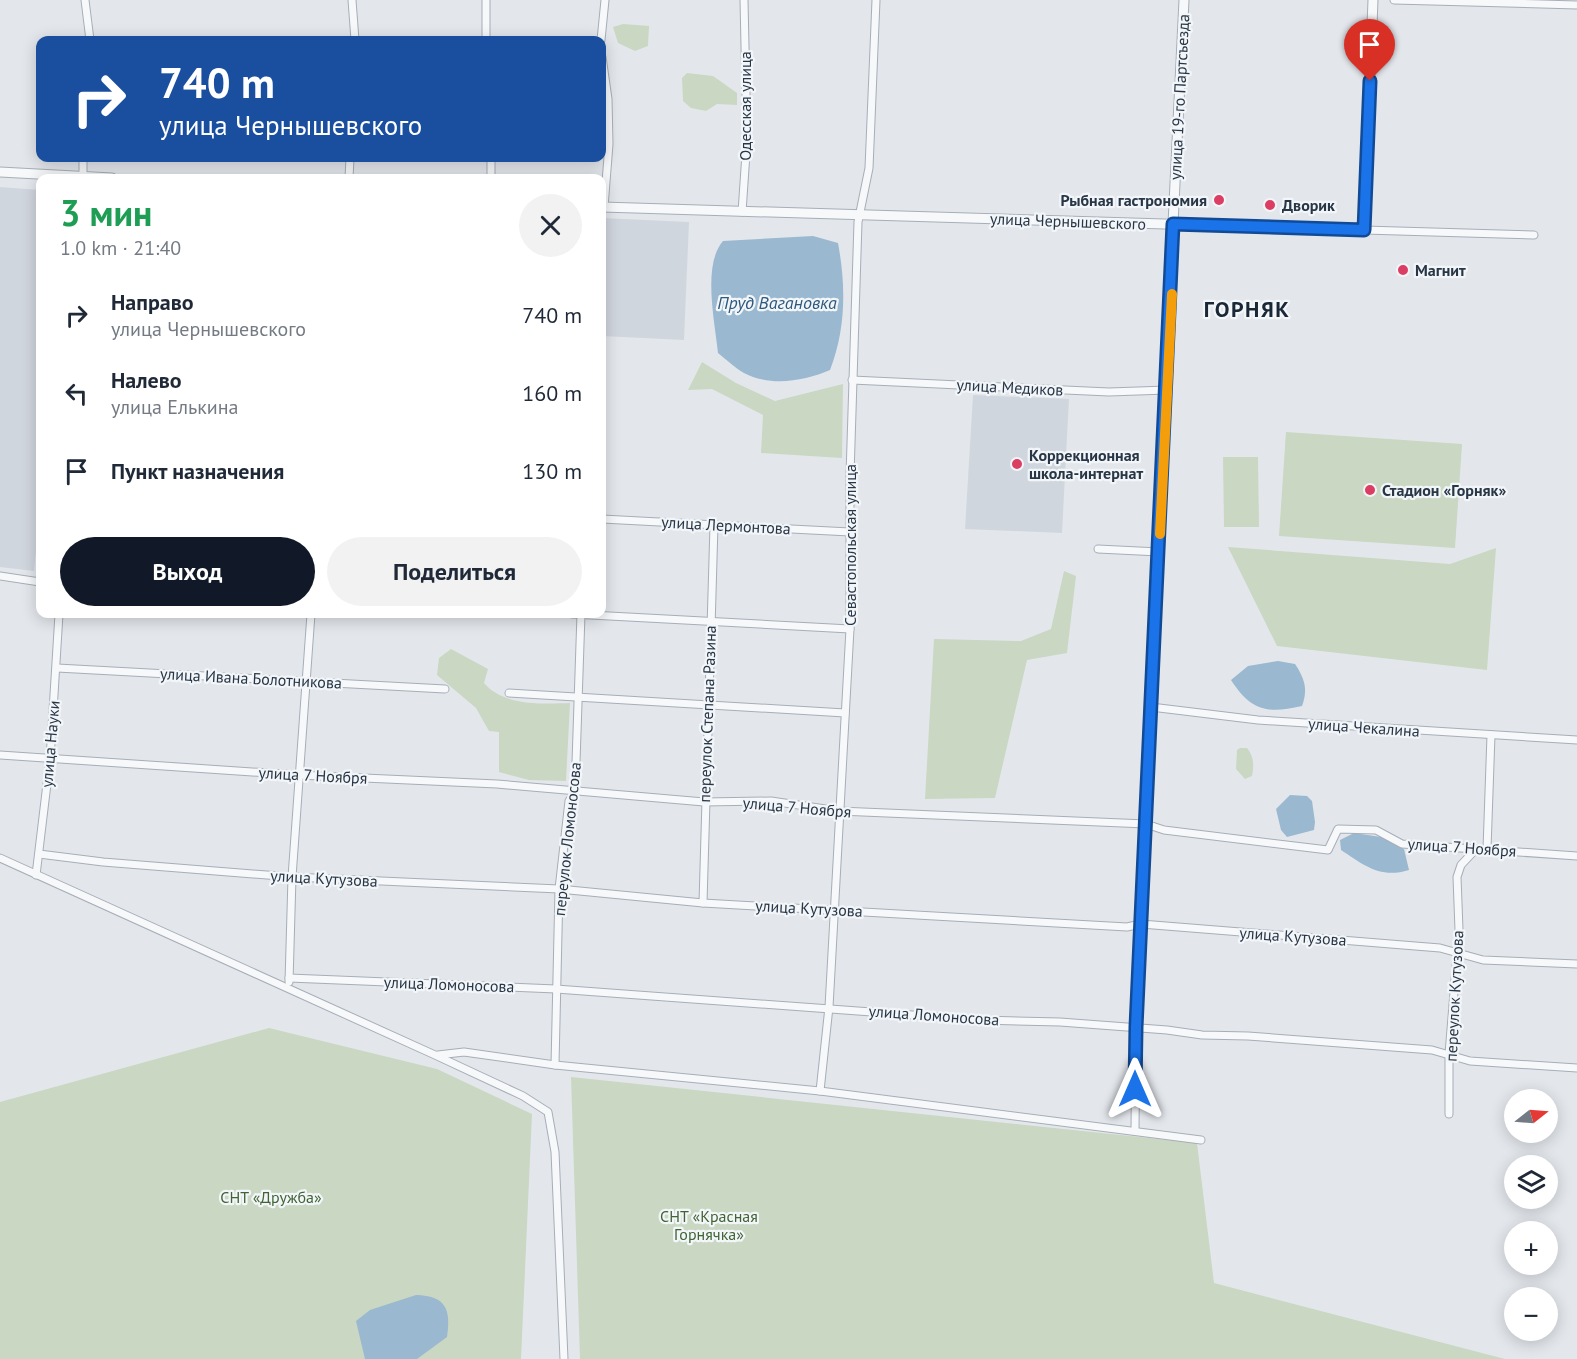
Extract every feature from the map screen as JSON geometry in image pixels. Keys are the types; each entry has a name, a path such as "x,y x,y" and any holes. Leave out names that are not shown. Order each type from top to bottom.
{"street":[{"path":"85,0 90,36"},
{"path":"352,0 355,36"},
{"path":"486,0 486,36"},
{"path":"601,36 605,0"},
{"name":"Одесская улица","path":"742,212 747,139 744,0"},
{"name":"Севастопольская улица","path":"820,1090 828,1007 850,629 852,380 859,215 869,168 876,0"},
{"name":"улица 19-го Партсъезда","path":"1135,1130 1136,1027 1184,0"},
{"path":"1364,230 1373,0"},
{"path":"1394,0 1577,5"},
{"path":"606,85 609,144 606,176"},
{"path":"0,172 36,175"},
{"name":"улица Чернышевского","path":"606,207 1534,235"},
{"name":"улица Медиков","path":"852,380 1108,392 1167,390"},
{"name":"улица Лермонтова","path":"606,519 850,532"},
{"name":"переулок Степана Разина","path":"703,903 704,802 714,525"},
{"path":"1098,549 1159,552"},
{"path":"0,576 36,581"},
{"path":"606,615 850,629"},
{"name":"улица Науки","path":"36,875 50,759 59,618"},
{"path":"289,990 292,877 311,618"},
{"name":"переулок Ломоносова","path":"555,1065 559,889 569,801 575,792 581,618"},
{"name":"улица Ивана Болотникова","path":"57,668 445,689"},
{"path":"508,693 845,713"},
{"name":"улица Чекалина","path":"1151,707 1258,720 1577,740"},
{"path":"1487,849 1491,735"},
{"name":"улица 7 Ноября","path":"0,755 298,775 497,784 704,802 771,801 839,811 1146,824 1164,830 1328,850 1338,829 1376,830 1402,844 1577,856"},
{"name":"переулок Кутузова","path":"1449,1114 1449,1054 1455,952 1459,930 1456,877 1461,866 1476,849"},
{"name":"улица Кутузова","path":"39,854 103,862 292,877 559,889 703,903 1127,927 1141,924 1440,948 1483,960 1577,964"},
{"path":"0,858 524,1096 548,1112 555,1152 564,1359"},
{"name":"улица Ломоносова","path":"289,978 556,989 828,1007 981,1020 1136,1027 1202,1035 1248,1036 1432,1050 1470,1061 1577,1068"},
{"path":"435,1055 464,1052 555,1065 820,1090 1201,1140"}],"shaded area":[{"path":"0,187 36,190 36,550 34,571 0,567"},
{"path":"606,218 689,222 684,340 606,336"},
{"name":"Коррекционная школа-интернат","path":"973,395 1069,399 1062,533 965,529"}],"green space":[{"path":"623,24 649,26 648,46 635,51 618,43 613,27"},
{"path":"687,73 713,76 737,93 737,105 717,104 706,111 691,108 683,101 682,78"},
{"path":"702,362 736,383 775,401 843,384 842,458 761,453 763,415 712,389 688,390"},
{"name":"Стадион «Горняк»","path":"1286,432 1462,444 1455,548 1279,536"},
{"path":"1223,457 1258,457 1259,527 1224,527"},
{"path":"1228,547 1450,564 1496,548 1487,670 1277,646"},
{"path":"1064,571 1076,576 1067,653 1027,660 995,798 925,799 934,639 1021,641 1051,629"},
{"path":"451,649 488,669 484,683 492,691 502,696 524,702 570,703 566,781 529,780 499,772 499,732 489,731 476,708 437,675 439,658"},
{"path":"1247,748 1253,761 1252,776 1245,779 1236,769 1237,750"},
{"name":"СНТ «Дружба»","path":"269,1028 437,1069 532,1114 521,1359 0,1359 0,1102"},
{"name":"СНТ «Красная Горнячка»","path":"571,1077 1197,1143 1214,1283 1505,1359 580,1359"}],"water":[{"name":"Пруд Вагановка","path":"813,236 838,243 841,259 842,323 830,370 810,377 787,381 765,380 744,373 718,353 711,279 717,251 723,241"},
{"path":"1278,661 1295,664 1298,669 1305,690 1302,706 1279,710 1261,708 1246,698 1231,680 1248,666"},
{"path":"1290,795 1307,796 1312,801 1314,830 1287,837 1281,830 1276,809"},
{"path":"1354,833 1381,837 1404,849 1409,870 1381,872 1341,850 1340,840"},
{"path":"416,1295 434,1298 444,1306 448,1319 447,1337 417,1359 365,1359 356,1321 370,1310"}],"slow traffic":[{"path":"1160,534 1172,294"}],"place":[{"name":"Рыбная гастрономия","path":"1219,200"},
{"name":"Дворик","path":"1270,205"},
{"name":"Магнит","path":"1403,270"},
{"name":"Коррекционная школа-интернат","path":"1017,464"},
{"name":"Стадион «Горняк»","path":"1370,490"}],"district":[{"name":"ГОРНЯК","path":"1247,309"}],"route":[{"path":"1135,1089 1136,1027 1172,297 1173,224 1364,230 1370,81"}]}
